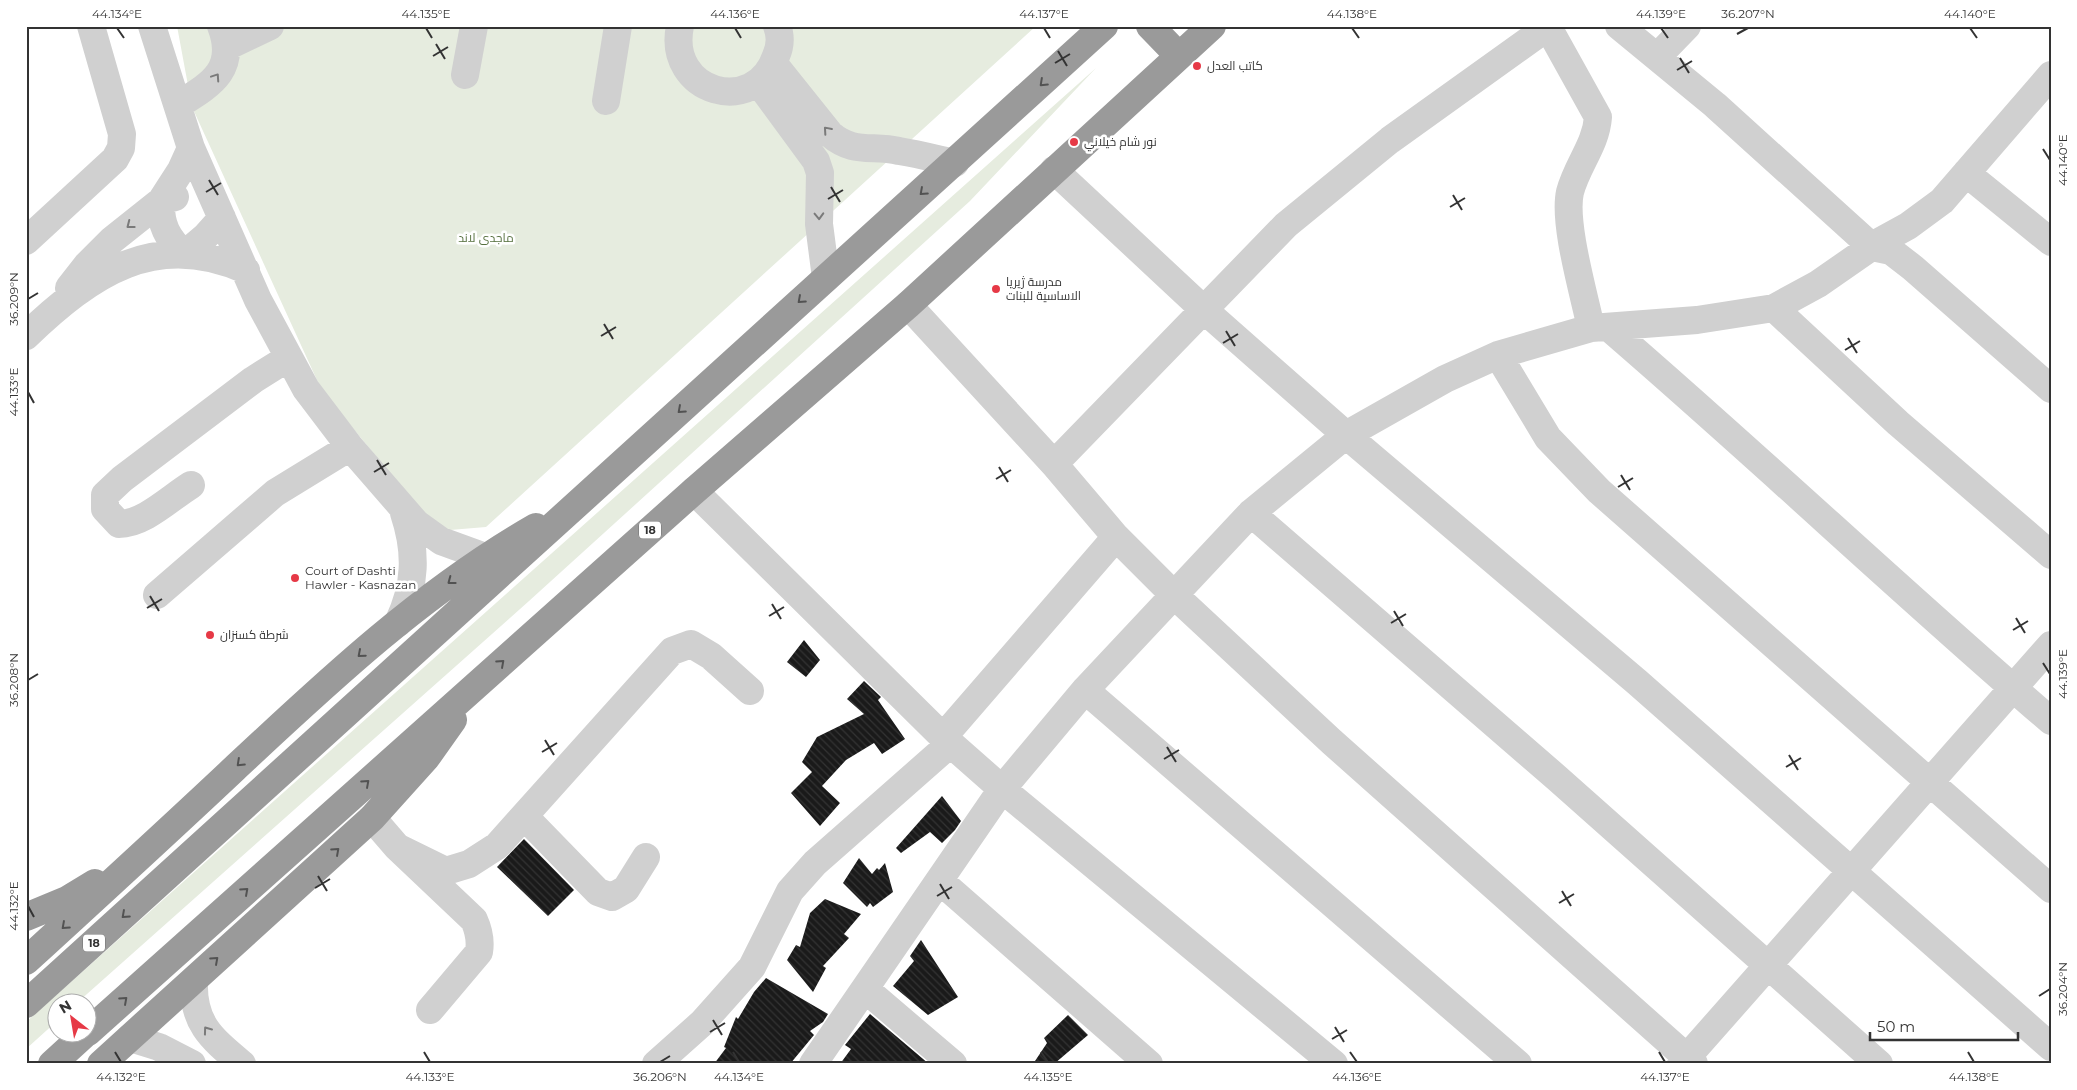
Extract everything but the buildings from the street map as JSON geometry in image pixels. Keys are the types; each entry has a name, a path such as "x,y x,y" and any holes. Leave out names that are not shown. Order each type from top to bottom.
{"highway":[{"name":"18","path":"26,1004 1104,26"},
{"path":"1150,26 1178,56"},
{"name":"18","path":"98,1022 694,491 908,305 1212,26"},
{"path":"26,961 140,858 288,718 398,623 485,556 582,501"},
{"path":"101,1064 120,1049 372,818 426,758 479,682"},
{"path":"26,917 67,900 140,858"},
{"name":"18","path":"52,1064 76,1042"}],"street":[{"path":"26,241 115,159 121,148 122,134 91,26"},
{"path":"152,26 191,148 258,300 288,358 312,396 404,513 441,541 485,556"},
{"path":"178,105 210,85 219,74 224,61 224,37 270,26"},
{"path":"465,75 474,26"},
{"path":"606,101 618,26"},
{"path":"680,26 677,40 679,54 684,67 693,78 704,86 718,91 732,92 746,89 766,73 779,48 776,26"},
{"path":"1619,26 1715,105 1872,247 1891,251 1913,268 2051,389"},
{"path":"1657,57 1686,26"},
{"path":"1054,464 1286,226 1382,146 1548,27 1598,117 1597,133 1570,192 1568,218 1600,328 1728,431 2051,721"},
{"path":"766,73 830,134 849,146 897,150 955,163"},
{"path":"766,73 810,150 820,173 819,224 826,278"},
{"path":"812,1064 1002,789 1085,690 1251,513 1346,435 1445,379 1498,355 1600,328 1697,320 1774,308 1818,284 1872,247 1908,226 1942,200 2051,75"},
{"path":"820,173 849,146"},
{"path":"52,312 76,278 99,253 161,201 181,170 191,148"},
{"path":"1054,170 1203,309 1346,435 1630,676 2051,1047"},
{"path":"1966,173 2051,242"},
{"path":"161,201 190,194 211,193"},
{"path":"161,201 163,225 172,241 184,254"},
{"path":"184,254 205,237 222,218"},
{"path":"26,336 52,312 99,278 128,263 159,254 184,254 208,256 246,270"},
{"path":"908,305 1054,464 1116,537 1173,594 1332,742 1688,1062 1767,966 2051,645"},
{"path":"1774,308 1898,423 2051,555"},
{"path":"1498,355 1548,438 1599,491 2051,889"},
{"path":"191,484 144,516 126,524 119,524 106,509 105,496 122,479 253,380 288,358"},
{"path":"157,596 247,515 275,493 350,446"},
{"path":"694,491 946,740 1002,789 1334,1064"},
{"path":"398,623 412,588 414,569 414,550 404,513"},
{"path":"1251,513 1558,779 1879,1064"},
{"path":"656,1064 702,1023 752,966 790,890 815,863 946,740 1116,537"},
{"path":"397,847 446,871 470,864 497,846 672,651 691,644 711,656 750,691"},
{"path":"1085,690 1518,1064"},
{"path":"524,816 598,892 612,897 626,889 646,857"},
{"path":"372,818 397,847 474,920 480,936 479,952 430,1010"},
{"path":"940,881 1149,1064"},
{"path":"194,980 194,1001 201,1022 209,1034 242,1064"},
{"path":"864,989 953,1064"},
{"path":"120,1049 159,1047 192,1064"}],"green space":[{"name":"ماجدی لاند","path":"177,26 1036,26 486,527 438,531 322,391 192,107"},
{"path":"1096,68 970,201 529,601 89,992 60,992"},
{"path":"48,1002 48,1029 26,1049 26,1022"}],"place":[{"name":"كاتب العدل","path":"1197,66"},
{"name":"نور شام خيلاني","path":"1074,142"},
{"name":"مدرسة ژيريا الاساسية للبنات","path":"996,289"},
{"name":"Court of Dashti Hawler - Kasnazan","path":"295,578"},
{"name":"شرطة كسنزان","path":"210,635"}]}
